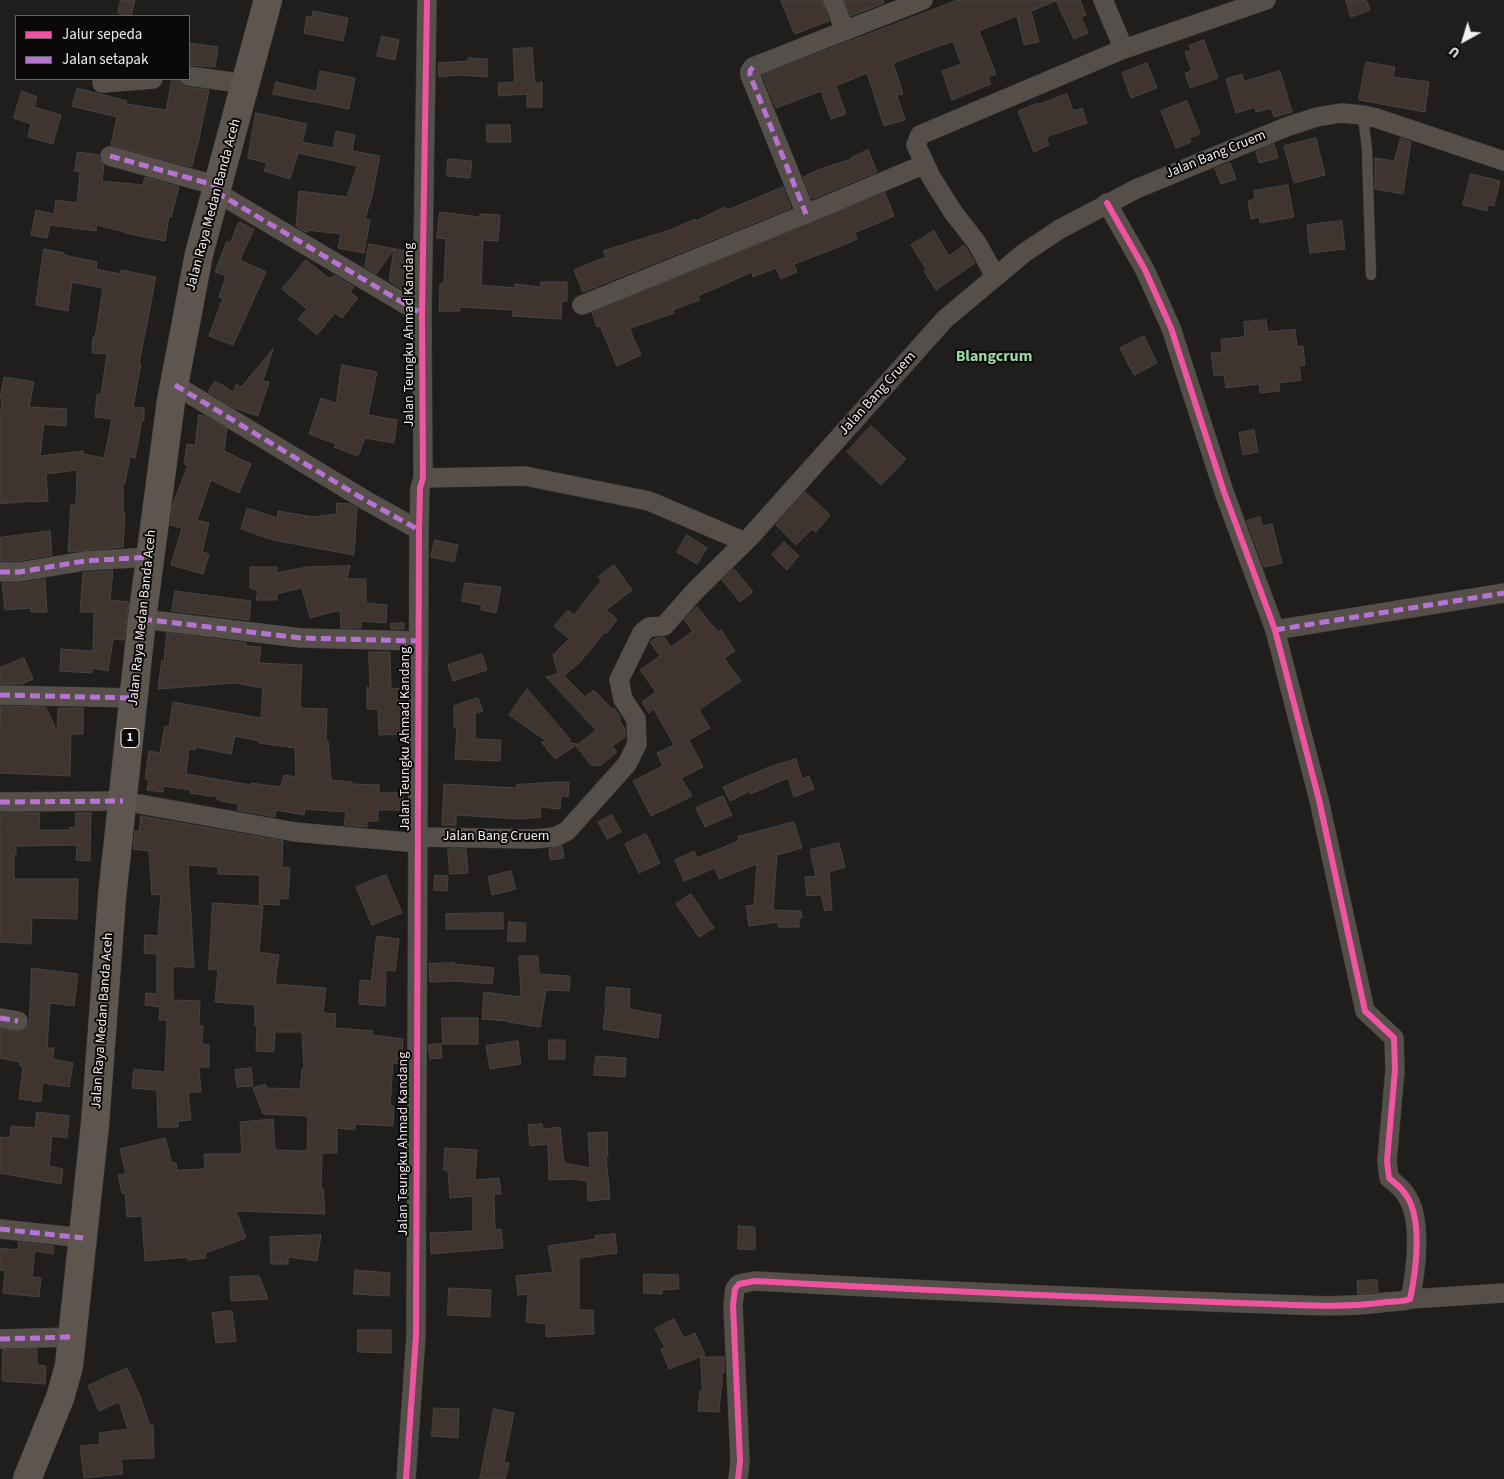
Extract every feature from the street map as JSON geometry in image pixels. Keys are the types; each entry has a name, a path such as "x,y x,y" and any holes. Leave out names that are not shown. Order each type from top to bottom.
{"highway":[{"name":"Jalan Raya Medan Banda Aceh","path":"27,1479 60,1398 69,1366 95,1124 112,907 142,619 175,385 199,254 268,0"}],"street":[{"name":"Jalan Teungku Ahmad Kandang","path":"406,1479 416,1336 419,530 420,488 423,478 422,314 426,0"},
{"path":"833,0 845,31"},
{"path":"806,214 750,75 750,70 753,67 922,0"},
{"path":"1103,0 1120,40 1121,50"},
{"path":"995,276 977,243 953,212 931,177 916,145 920,135 1121,50 1266,0"},
{"path":"190,76 246,84"},
{"path":"102,83 141,80"},
{"name":"Jalan Bang Cruem","path":"0,802 123,801 295,832 418,840 555,837 567,831 627,764 637,744 636,719 623,699 619,680 642,633 649,627 664,626 745,542 946,319 1024,253 1060,229 1136,189 1207,158 1317,117 1341,113 1363,115 1504,161"},
{"path":"110,156 217,189 422,314"},
{"path":"582,305 925,164"},
{"path":"1107,203 1145,270 1171,328 1224,492 1275,630 1319,800 1365,1012 1394,1038 1395,1070 1387,1160 1389,1178 1406,1195 1416,1220 1416,1269 1410,1299"},
{"path":"175,385 365,500 419,530"},
{"path":"423,478 525,476 649,501 745,542"},
{"path":"0,572 19,572 85,562 150,556"},
{"path":"1275,630 1504,593"},
{"path":"142,619 300,638 419,641"},
{"path":"0,695 134,698"},
{"path":"0,1229 82,1238"},
{"path":"738,1479 740,1461 733,1305 735,1290 739,1284 755,1281 1133,1299 1295,1304 1380,1303 1410,1299 1504,1293"},
{"path":"0,1339 72,1337"}],"lane":[{"path":"1363,115 1367,150 1371,275"}],"building":[{"path":"121,0 135,0 131,15 118,13"},
{"path":"781,0 822,0 829,21 795,34"},
{"path":"845,0 883,0 884,3 851,16"},
{"path":"958,0 1080,0 1086,15 1081,17 1088,33 1074,39 1056,1 1031,11 1039,42 1024,45 1017,16 979,31 996,74 988,77 991,84 952,100 942,71 961,64 953,41 893,63 903,94 897,95 905,120 884,126 867,73 836,86 846,114 831,119 821,91 776,108 762,75"},
{"path":"1346,0 1366,0 1370,10 1351,17"},
{"path":"313,11 348,18 343,41 304,33 307,16 312,17"},
{"path":"382,36 399,40 395,60 377,56"},
{"path":"1204,40 1218,78 1190,88 1185,73 1192,71 1185,52 1191,50 1189,46"},
{"path":"190,43 218,47 215,67 190,65"},
{"path":"532,48 535,84 542,82 542,107 527,107 527,94 499,96 498,83 515,82 513,49"},
{"path":"468,58 487,59 487,77 458,75 439,77 438,63 468,61"},
{"path":"1366,62 1395,67 1393,77 1429,82 1425,112 1359,100"},
{"path":"1147,63 1157,88 1131,98 1122,73"},
{"path":"320,71 355,78 349,109 315,102"},
{"path":"1280,71 1292,112 1274,117 1271,108 1256,112 1255,107 1236,113 1226,79 1242,74 1244,81"},
{"path":"172,80 179,80 182,85 187,87 209,90 192,167 111,145 117,117 72,106 77,88 127,101 126,104 166,110"},
{"path":"276,82 315,91 313,102 273,94"},
{"path":"22,91 37,97 34,107 61,115 53,144 28,137 31,124 14,118"},
{"path":"1067,94 1073,111 1082,108 1087,123 1046,137 1049,145 1034,152 1018,111"},
{"path":"1187,101 1200,134 1189,138 1191,142 1176,148 1161,111"},
{"path":"256,113 307,124 302,142 333,148 336,131 355,135 352,151 380,156 365,219 370,220 364,253 338,248 341,234 308,230 308,232 305,232 296,226 299,191 347,197 357,166 298,153 290,179 264,171 267,163 248,158"},
{"path":"487,125 510,125 511,142 487,142"},
{"path":"1316,138 1325,175 1294,183 1284,146"},
{"path":"1401,138 1411,142 1403,194 1375,189 1375,158 1394,161"},
{"path":"1274,144 1278,158 1259,163 1256,152"},
{"path":"868,150 877,172 812,199 803,177 817,170 852,159"},
{"path":"78,152 99,155 99,159 104,165 102,181 143,185 145,177 179,187 171,217 169,216 165,241 97,225 96,231 50,225 47,238 31,235 36,210 54,214 56,200 77,203 80,172 75,171"},
{"path":"448,159 472,161 470,178 447,176"},
{"path":"1230,163 1236,179 1221,184 1215,169"},
{"path":"1471,174 1500,181 1494,206 1488,205 1487,211 1463,205"},
{"path":"1288,185 1294,217 1260,223 1259,217 1251,219 1248,201 1255,199 1254,191"},
{"path":"783,187 791,208 583,292 574,270 606,257 603,251 673,229 695,219 696,221 725,207 727,210"},
{"path":"885,193 894,216 854,233 857,239 794,264 797,272 781,279 776,268 753,277 752,272 698,296 700,300 673,310 674,313 631,328 630,330 641,355 617,366 600,326 597,327 592,313"},
{"path":"440,212 480,217 480,214 500,215 498,241 483,240 481,285 515,288 515,284 541,287 541,282 567,282 567,301 562,301 561,319 512,316 513,310 460,307 460,311 439,311 440,284 444,284 446,239 437,238"},
{"path":"1342,221 1345,249 1310,253 1307,225"},
{"path":"239,222 254,229 240,260 266,272 233,345 209,336 223,298 219,297 226,276 215,272 227,241 230,243"},
{"path":"934,231 949,256 964,245 975,263 936,290 911,245"},
{"path":"369,244 412,252 405,291 389,281 394,249 376,274 365,267"},
{"path":"44,249 97,262 96,269 120,274 121,270 156,277 139,364 141,364 133,407 144,408 144,421 142,420 135,458 130,457 125,483 123,483 123,513 125,513 123,547 68,552 71,505 76,505 77,470 46,474 48,501 0,504 0,420 2,399 0,398 4,377 34,382 29,407 67,409 66,426 44,424 40,456 83,451 83,454 104,458 112,419 95,417 97,394 101,394 107,354 92,353 93,337 95,338 103,288 72,282 68,311 36,305"},
{"path":"306,260 330,279 334,275 354,287 350,292 358,298 342,318 335,313 317,335 298,319 307,309 282,289"},
{"path":"1266,320 1268,332 1295,329 1297,347 1303,346 1305,365 1299,366 1301,380 1279,383 1280,391 1260,393 1259,384 1226,388 1224,375 1214,376 1211,353 1222,352 1221,339 1245,337 1244,322"},
{"path":"1144,336 1157,363 1134,375 1120,348"},
{"path":"273,349 263,381 269,382 258,416 234,408 208,392 215,381 234,392 236,384 241,387"},
{"path":"342,365 377,372 368,415 397,420 394,443 365,438 358,456 334,447 336,444 309,434 321,398 336,403"},
{"path":"199,415 205,416 227,429 224,451 251,464 239,493 211,480 197,520 209,523 202,552 209,554 203,574 171,565 182,528 170,525 173,504 188,465 184,464 187,444 195,445"},
{"path":"871,426 906,459 881,485 847,452"},
{"path":"1254,430 1258,452 1243,455 1239,433"},
{"path":"805,492 830,515 816,532 812,529 796,545 776,525"},
{"path":"337,503 350,504 357,508 354,555 273,540 241,529 247,508 277,518 278,511 313,517 336,514"},
{"path":"1260,517 1262,526 1272,524 1282,563 1264,567 1247,521"},
{"path":"50,531 52,555 18,561 0,561 0,538"},
{"path":"687,535 707,548 697,564 677,552"},
{"path":"435,540 458,545 454,562 431,557"},
{"path":"784,542 799,556 787,570 772,555"},
{"path":"614,565 632,590 606,610 617,619 607,633 605,632 580,662 564,676 585,697 594,690 612,709 614,708 621,718 619,720 625,729 625,737 612,746 617,752 600,766 591,765 576,746 596,730 546,677 558,674 553,655 569,639 554,626 568,610 574,615 601,581 598,577"},
{"path":"350,566 347,579 366,579 366,603 387,605 386,623 361,621 361,628 341,628 340,610 310,618 302,588 277,594 277,600 256,600 258,590 250,588 250,567 277,567 277,573 307,567"},
{"path":"734,569 753,592 740,602 722,580"},
{"path":"113,571 110,600 129,602 124,640 113,639 108,671 92,668 92,673 60,671 61,649 93,651 94,612 80,612 83,573"},
{"path":"45,579 47,612 31,612 31,608 5,610 2,583 21,583"},
{"path":"465,583 501,587 496,613 481,610 482,605 462,601"},
{"path":"175,591 251,601 249,620 172,611"},
{"path":"697,607 718,632 721,630 735,651 724,658 741,681 699,710 710,728 689,740 703,767 681,778 692,796 651,816 633,781 663,766 657,753 674,745 654,709 649,713 642,702 656,692 640,670 660,656 650,642 656,638 664,637 671,647 693,631 684,620"},
{"path":"404,623 404,629 391,629 390,624"},
{"path":"167,633 246,643 246,646 261,647 259,663 302,665 300,708 327,709 326,741 328,741 331,780 352,782 352,784 379,785 379,793 403,793 403,810 378,810 378,821 367,821 367,827 344,825 346,812 305,809 304,815 276,810 275,817 237,810 238,804 220,801 217,797 190,793 191,790 164,786 163,792 147,790 149,779 145,779 149,751 160,753 165,726 169,727 173,702 261,718 263,688 235,683 158,689 162,660 164,661","holes":["235,736 260,741 259,743 295,748 296,777 284,775 281,787 251,783 251,785 186,774 189,749 195,750 195,747 231,754"]},
{"path":"369,652 390,652 391,688 403,689 403,713 406,713 407,734 379,735 378,709 367,709 367,687 370,688"},
{"path":"482,654 487,670 453,681 448,665"},
{"path":"24,658 33,679 22,684 1,684 0,668"},
{"path":"527,689 570,739 570,743 578,744 555,759 541,742 548,742 509,715"},
{"path":"478,698 483,711 475,713 475,739 501,740 500,761 455,759 457,727 454,727 454,706"},
{"path":"1,706 46,707 57,732 58,708 83,708 83,734 71,734 70,776 0,773"},
{"path":"796,759 802,779 809,776 814,789 794,797 788,778 750,794 749,791 730,801 723,787 769,767"},
{"path":"569,782 568,797 561,796 560,809 540,807 541,817 521,819 456,815 456,825 442,825 444,784 517,788 517,785"},
{"path":"723,796 732,815 705,827 696,808"},
{"path":"1,813 40,813 39,830 70,830 70,827 75,828 76,813 91,813 90,861 76,860 77,845 16,846 16,854 14,854 14,879 78,879 77,919 32,918 31,944 0,942"},
{"path":"612,815 621,832 607,839 598,822"},
{"path":"141,816 283,841 282,867 290,868 288,899 279,898 279,905 259,904 260,875 218,874 218,867 188,865 194,968 173,966 173,1000 200,1001 199,1025 203,1026 202,1044 209,1045 209,1067 199,1067 201,1092 188,1092 191,1120 178,1121 178,1127 158,1127 157,1090 132,1088 134,1069 165,1072 167,1020 159,1020 160,1007 145,1005 146,993 157,994 157,954 144,953 145,935 158,936 161,894 152,895 149,851 133,849 135,831 139,831"},
{"path":"794,822 802,848 777,855 773,910 801,911 802,918 799,918 799,927 778,927 778,922 749,926 746,906 754,905 757,864 719,879 715,868 684,881 675,860 694,851 697,858 739,841 738,837"},
{"path":"646,834 660,863 639,873 625,844"},
{"path":"839,843 845,867 829,872 832,910 825,911 821,895 807,896 805,877 816,876 810,850"},
{"path":"562,846 564,858 550,860 549,849"},
{"path":"448,849 466,849 468,873 450,874"},
{"path":"511,871 516,889 492,895 488,877"},
{"path":"386,875 402,913 372,925 356,887"},
{"path":"435,875 448,876 447,891 434,890"},
{"path":"691,894 714,928 699,937 676,904"},
{"path":"213,903 263,906 259,952 279,955 275,984 326,988 323,1013 336,1014 335,1028 373,1031 372,1035 403,1039 401,1064 393,1063 390,1106 394,1106 393,1126 355,1124 355,1130 337,1128 337,1153 322,1153 321,1188 323,1188 325,1214 236,1211 246,1238 205,1253 206,1258 188,1260 188,1257 145,1261 142,1216 127,1217 125,1193 122,1193 118,1175 126,1174 120,1149 165,1138 172,1163 176,1163 177,1170 205,1169 204,1154 242,1154 240,1122 273,1119 275,1150 307,1151 308,1116 263,1114 253,1088 265,1084 267,1088 300,1089 302,1069 304,1069 302,1032 275,1032 274,1052 256,1051 257,1026 255,1026 255,1005 215,1002 218,970 209,969"},
{"path":"503,913 503,929 446,929 446,914"},
{"path":"509,922 526,923 525,942 508,941"},
{"path":"377,936 399,939 395,971 386,970 385,1006 359,1004 360,980 371,981"},
{"path":"519,956 538,956 539,974 570,976 569,991 546,990 540,1027 508,1021 482,1019 484,992 521,997"},
{"path":"454,963 494,968 492,984 456,981 430,982 429,964"},
{"path":"32,968 78,974 74,1006 50,1003 47,1048 54,1048 53,1059 73,1063 69,1087 43,1083 41,1102 19,1099 23,1067 20,1066 20,1062 0,1058 0,1029 21,1032 29,1023"},
{"path":"607,987 630,989 629,1009 661,1015 658,1038 603,1029"},
{"path":"442,1018 478,1018 478,1044 443,1044"},
{"path":"549,1040 565,1040 565,1059 549,1059"},
{"path":"518,1041 521,1064 490,1069 486,1046"},
{"path":"441,1044 442,1058 430,1059 428,1045"},
{"path":"596,1056 626,1058 625,1077 594,1075"},
{"path":"251,1068 253,1086 237,1087 235,1070"},
{"path":"37,1112 69,1116 67,1138 52,1136 49,1166 63,1169 61,1184 0,1173 0,1137 10,1138 11,1126 35,1128"},
{"path":"542,1124 543,1129 560,1127 564,1163 590,1168 588,1133 607,1132 608,1156 606,1156 610,1199 588,1201 587,1181 574,1179 549,1180 548,1144 530,1146 528,1125"},
{"path":"445,1148 477,1150 475,1180 499,1178 501,1194 494,1194 495,1230 501,1229 503,1248 431,1254 430,1233 473,1231 473,1196 450,1198 448,1171 444,1170"},
{"path":"739,1226 755,1227 755,1250 738,1249"},
{"path":"615,1234 617,1253 579,1258 579,1310 593,1310 594,1334 546,1337 546,1324 526,1322 528,1294 518,1295 516,1276 553,1272 548,1246 596,1239 595,1236"},
{"path":"321,1235 317,1261 288,1257 288,1264 271,1264 270,1237"},
{"path":"19,1242 54,1246 53,1254 35,1251 32,1277 41,1278 39,1297 3,1293 5,1271 0,1270 0,1248 18,1250"},
{"path":"355,1270 390,1273 389,1296 354,1294"},
{"path":"644,1274 678,1275 679,1289 662,1290 662,1294 644,1293"},
{"path":"259,1276 268,1299 231,1301 230,1277"},
{"path":"1377,1280 1378,1292 1358,1294 1357,1281"},
{"path":"449,1288 491,1290 490,1317 448,1315"},
{"path":"232,1311 236,1341 216,1343 212,1313"},
{"path":"674,1319 684,1338 695,1333 705,1355 669,1369 661,1349 665,1347 655,1329"},
{"path":"358,1330 391,1330 391,1353 358,1352"},
{"path":"37,1349 37,1365 46,1366 45,1384 2,1381 3,1350"},
{"path":"701,1357 724,1357 719,1412 698,1411 700,1391 702,1391"},
{"path":"127,1368 140,1396 150,1426 153,1425 154,1458 121,1459 123,1474 84,1478 80,1446 100,1444 99,1433 128,1429 119,1402 99,1411 88,1386"},
{"path":"434,1408 459,1409 458,1438 432,1436"},
{"path":"494,1409 514,1413 504,1462 509,1463 505,1479 480,1479"}],"marked path":[{"path":"753,67 750,75 806,214"},
{"path":"110,156 218,186"},
{"path":"216,192 422,314"},
{"path":"175,385 365,500 419,530"},
{"path":"0,572 19,572 85,561 149,557"},
{"path":"1275,630 1504,593"},
{"path":"142,619 301,638 419,641"},
{"path":"0,695 134,698"},
{"path":"0,802 123,801"},
{"path":"0,1018 18,1021"},
{"path":"0,1229 83,1238"},
{"path":"0,1339 72,1337"}],"cycle path":[{"path":"406,1479 416,1336 419,530 420,488 423,478 422,314 427,0"},
{"path":"738,1479 740,1461 733,1305 735,1289 739,1284 755,1281 1314,1306 1369,1304 1410,1299 1417,1246 1415,1218 1404,1192 1389,1178 1387,1161 1395,1070 1394,1038 1365,1011 1319,800 1275,630 1224,492 1171,328 1145,270 1107,203"}],"district":[{"name":"Blangcrum","path":"994,357"}]}
